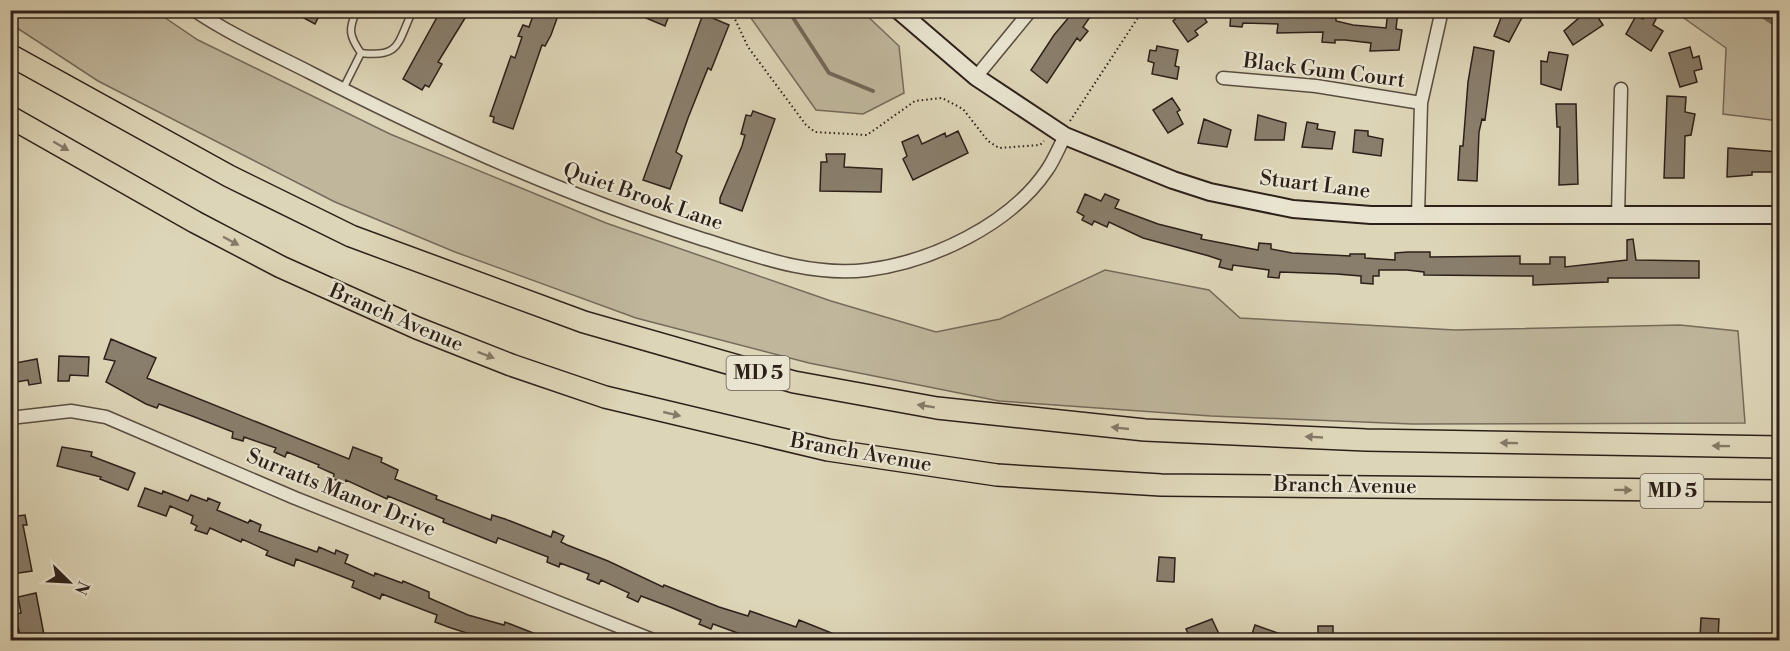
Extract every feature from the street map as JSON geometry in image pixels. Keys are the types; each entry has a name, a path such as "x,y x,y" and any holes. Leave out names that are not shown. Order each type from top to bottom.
{"highway":[{"name":"MD 5","path":"10,55 229,176 351,236 584,322 794,382 937,408 1145,430 1410,441 1779,447"},
{"name":"Branch Avenue","path":"10,117 184,216 272,262 417,328 511,365 605,397 828,450 997,475 1161,485 1779,492"}],"street":[{"name":"Quiet Brook Lane","path":"194,10 343,89 470,151 566,191 763,258 797,267 832,271 866,270 901,263 965,240 1025,195 1046,171 1062,133"},
{"name":"Stuart Lane","path":"898,10 976,77 1062,133 1173,180 1210,192 1293,209 1371,215 1779,215"},
{"path":"976,77 1031,10"},
{"path":"1418,215 1420,103 1436,48 1442,10"},
{"name":"Black Gum Court","path":"1223,78 1316,86 1420,103"},
{"path":"1618,216 1621,89"},
{"name":"Surratts Manor Drive","path":"10,418 71,411 106,417 295,498 652,640"}],"lane":[{"path":"357,10 349,28 351,39 361,53"},
{"path":"361,53 389,54 413,10"},
{"path":"343,89 361,53"}],"path":[{"path":"726,10 734,17 748,47 806,125 814,132 867,135 915,101 942,98 963,109 988,141 999,147 1040,145 1062,133 1143,10"}],"shaded area":[{"path":"10,11 155,11 198,40 390,134 606,223 831,301 936,332 1000,319 1105,270 1209,290 1240,318 1455,330 1680,325 1738,331 1745,423 1412,424 1211,416 999,401 809,363 636,318 455,252 335,202 98,81 11,24"},
{"path":"746,11 862,11 899,46 904,93 863,114 816,110"},
{"path":"1674,11 1779,11 1779,121 1723,114 1726,48"}],"building":[{"path":"289,10 322,10 315,24"},
{"path":"441,10 470,10 438,62 442,64 429,87 425,85 422,90 403,79"},
{"path":"535,10 560,10 551,35 545,46 542,45 513,129 493,122 494,117 490,116 511,56 515,58 522,37 518,36 523,25 529,27"},
{"path":"627,10 671,10 665,26"},
{"path":"1075,10 1081,10 1090,17 1083,27 1088,31 1080,41 1077,38 1047,83 1031,70 1054,35"},
{"path":"1186,10 1199,10 1207,22 1195,31 1198,35 1188,42 1173,21"},
{"path":"1231,10 1306,13 1336,18 1336,21 1353,25 1386,28 1388,10 1398,10 1396,29 1402,30 1399,50 1370,51 1371,43 1345,40 1335,40 1335,43 1322,42 1323,32 1277,33 1278,24 1243,23 1242,27 1230,26"},
{"path":"1504,10 1526,10 1509,42 1494,36"},
{"path":"1588,10 1593,10 1603,25 1573,45 1564,31"},
{"path":"1646,13 1656,19 1653,25 1663,31 1651,51 1626,34 1636,16 1643,19"},
{"path":"703,14 729,25 711,70 708,68 688,118 676,152 682,156 670,189 643,180"},
{"path":"1157,46 1178,50 1175,66 1179,67 1177,79 1152,74 1154,63 1148,61 1150,50 1156,51"},
{"path":"1474,47 1494,51 1485,120 1482,119 1479,132 1477,181 1458,180 1460,146 1463,146 1468,82"},
{"path":"1690,47 1693,58 1699,56 1702,69 1694,71 1697,82 1680,87 1669,53"},
{"path":"1549,52 1568,55 1561,90 1541,84 1541,61 1547,62"},
{"path":"1667,96 1686,97 1685,112 1695,114 1691,135 1685,136 1684,178 1664,178"},
{"path":"1172,98 1180,110 1177,112 1183,124 1168,133 1153,110"},
{"path":"1556,104 1576,104 1578,184 1559,185 1560,127 1557,127"},
{"path":"753,111 775,119 742,211 720,203 720,198 742,146 745,135 741,134 746,115 751,116"},
{"path":"1258,115 1286,123 1284,140 1255,140"},
{"path":"1204,119 1231,130 1227,147 1198,143"},
{"path":"1307,122 1318,124 1317,129 1335,132 1332,149 1302,147"},
{"path":"1355,130 1368,131 1368,136 1383,139 1381,156 1353,152"},
{"path":"958,131 968,153 913,180 903,159 907,156 902,142 918,135 922,144 945,133 946,137"},
{"path":"1728,148 1779,152 1779,172 1752,172 1752,175 1727,177"},
{"path":"826,154 845,154 844,167 882,169 881,192 820,191 821,162 827,162"},
{"path":"1085,194 1101,201 1105,194 1119,200 1115,208 1158,224 1202,235 1201,239 1258,250 1259,243 1271,244 1271,249 1292,253 1350,256 1350,254 1365,254 1365,258 1395,260 1395,253 1408,252 1430,252 1430,257 1520,256 1520,264 1550,264 1550,257 1565,257 1565,267 1627,260 1627,240 1633,239 1636,260 1699,261 1699,278 1608,278 1608,282 1533,285 1533,276 1424,275 1424,272 1407,270 1379,270 1379,276 1373,276 1373,284 1361,283 1361,276 1337,274 1280,272 1279,278 1268,277 1269,270 1233,265 1232,270 1219,267 1221,260 1143,238 1109,222 1107,227 1094,221 1092,225 1082,220 1084,216 1077,212"},
{"path":"111,339 156,358 147,378 349,459 353,447 382,458 381,462 398,470 395,479 437,496 436,499 491,520 492,515 551,537 553,531 564,536 561,542 567,545 663,587 664,585 719,607 748,616 750,611 796,627 799,620 849,640 773,640 755,634 754,639 713,624 711,629 699,624 701,620 670,607 641,596 638,602 627,597 629,593 601,580 599,584 587,579 589,574 560,563 559,567 547,562 548,557 498,538 496,543 443,522 444,519 388,496 387,499 346,480 345,483 333,479 334,474 318,467 319,465 287,452 285,457 274,452 276,448 244,437 243,441 232,438 233,432 159,404 157,408 146,404 106,382 115,361 104,359"},
{"path":"59,356 89,357 88,376 70,375 69,381 58,381"},
{"path":"37,359 41,383 29,385 28,380 10,383 10,364"},
{"path":"62,447 92,452 91,456 135,473 128,490 100,479 101,477 57,466"},
{"path":"145,488 162,494 163,491 188,501 191,495 207,501 208,498 220,503 217,510 248,523 250,520 261,525 259,531 317,552 319,547 335,554 336,550 348,555 345,563 374,576 375,573 402,583 403,581 429,592 429,598 468,615 504,625 505,622 551,640 489,640 451,628 435,622 437,615 382,594 380,599 352,587 354,581 328,571 296,559 294,566 266,555 268,551 242,539 241,542 210,528 207,534 195,530 197,526 191,523 193,516 170,506 166,516 138,506"},
{"path":"25,515 27,525 23,525 32,571 12,574 10,517"},
{"path":"1159,557 1175,558 1174,582 1157,581"},
{"path":"36,593 45,640 21,640 15,614 21,613 18,597"},
{"path":"1701,618 1719,619 1718,639 1700,638"},
{"path":"1212,619 1219,634 1204,640 1191,640 1186,629"},
{"path":"1255,625 1295,639 1250,640"},
{"path":"1318,626 1333,626 1333,640 1318,640"}],"waterway":[{"path":"788,10 829,73 873,91"},
{"path":"1753,10 1773,23 1780,24"}]}
